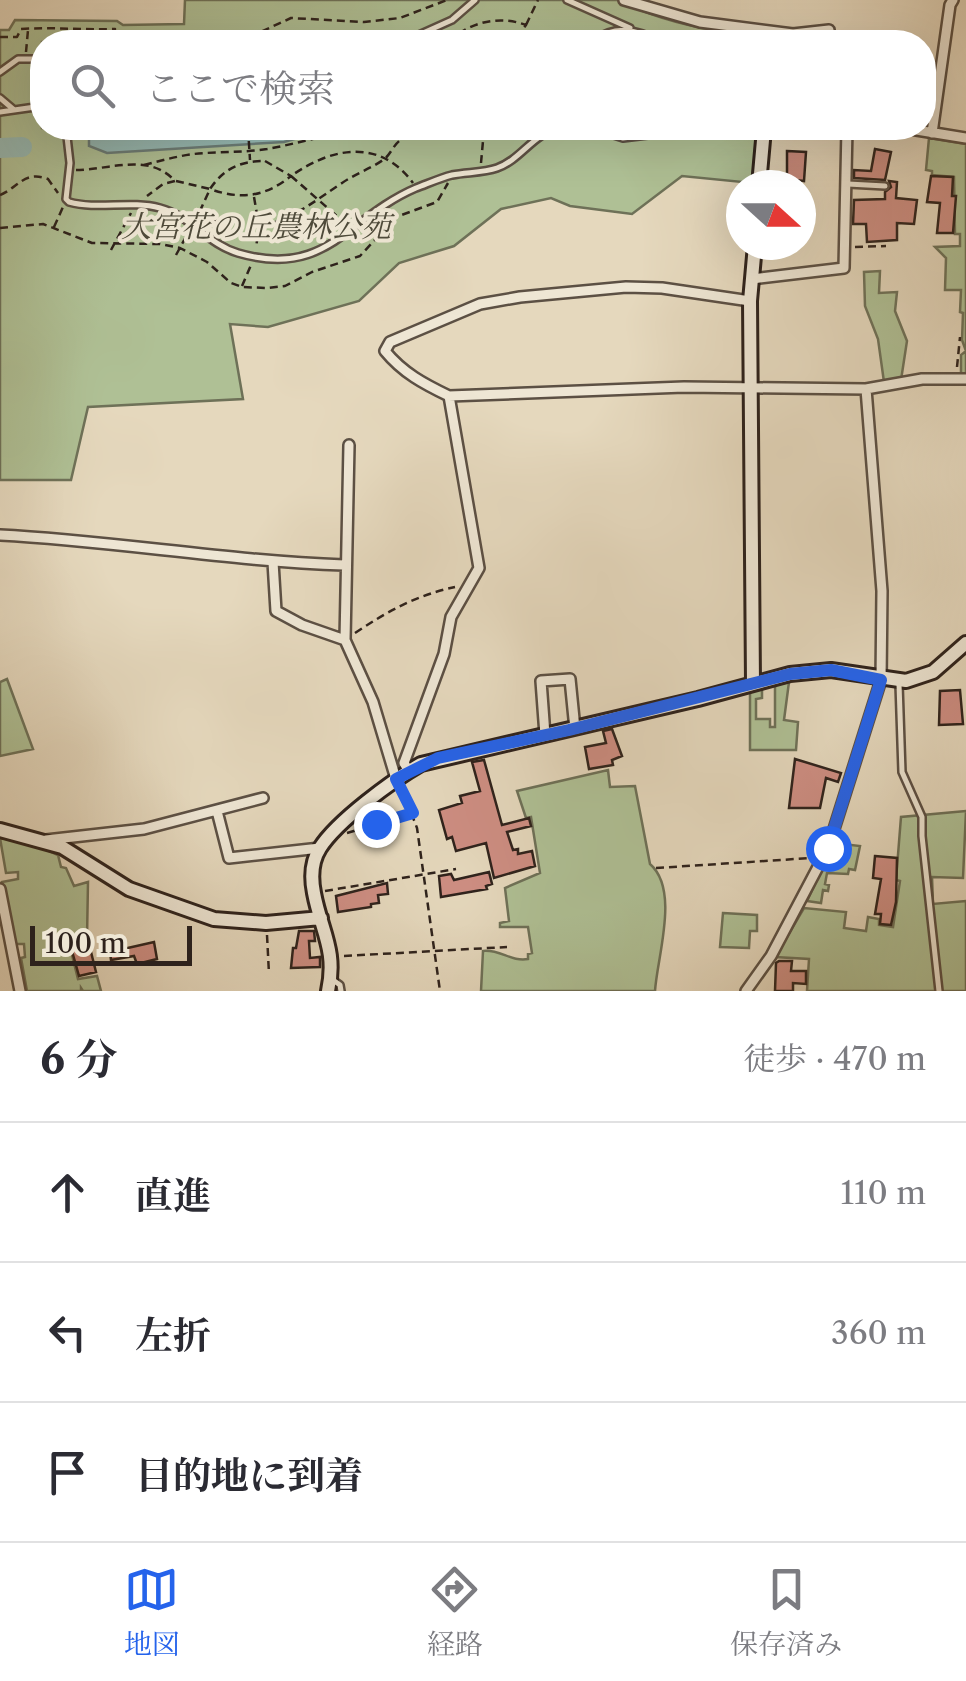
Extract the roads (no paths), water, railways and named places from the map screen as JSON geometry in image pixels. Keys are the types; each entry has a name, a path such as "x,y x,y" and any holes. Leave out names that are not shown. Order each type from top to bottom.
{"street":[{"path":"624,0 700,22 763,30"},
{"path":"936,104 950,4 954,0"},
{"path":"936,134 966,138"},
{"path":"760,170 761,140"},
{"path":"752,279 844,268 847,140"},
{"path":"753,682 750,301 754,260"},
{"path":"750,301 662,288 626,287 520,296 480,304 390,342 385,351 414,378 449,396 866,389 922,379 961,379"},
{"path":"746,991 771,956 822,860 881,680 882,591 866,389"},
{"path":"408,771 404,762 444,654 450,616 479,568 449,396"},
{"path":"349,445 345,640 374,702 396,779"},
{"path":"0,535 86,540 273,562 344,564"},
{"path":"273,562 276,611 345,640"},
{"path":"329,985 332,957 311,874 320,848 408,771 438,758 790,674 831,670 899,681 933,672 966,644"},
{"path":"545,735 541,681 570,679 576,728"},
{"path":"43,840 144,829 264,798"},
{"path":"217,811 229,858 320,848"},
{"path":"0,830 43,840 151,898 214,919 266,923 320,918"},
{"path":"0,889 20,991"}],"lane":[{"path":"424,30 452,20 475,0"},
{"path":"567,0 632,30"},
{"path":"0,72 10,63 30,58"},
{"path":"0,98 13,109"},
{"path":"0,112 30,107"},
{"path":"67,140 70,170 66,199 84,204 148,205 179,214 221,246 254,257 284,260 306,257 416,188 450,175 482,171 510,161 536,140"},
{"path":"845,184 885,186"},
{"path":"899,681 902,772 923,823 938,991"},
{"path":"329,985 340,986 341,991"}],"water":[{"path":"89,140 291,140 107,153 89,146"}],"waterway":[{"path":"0,148 22,147"}],"park label":[{"name":"大宮花の丘農林公苑","path":"256,226"}]}
